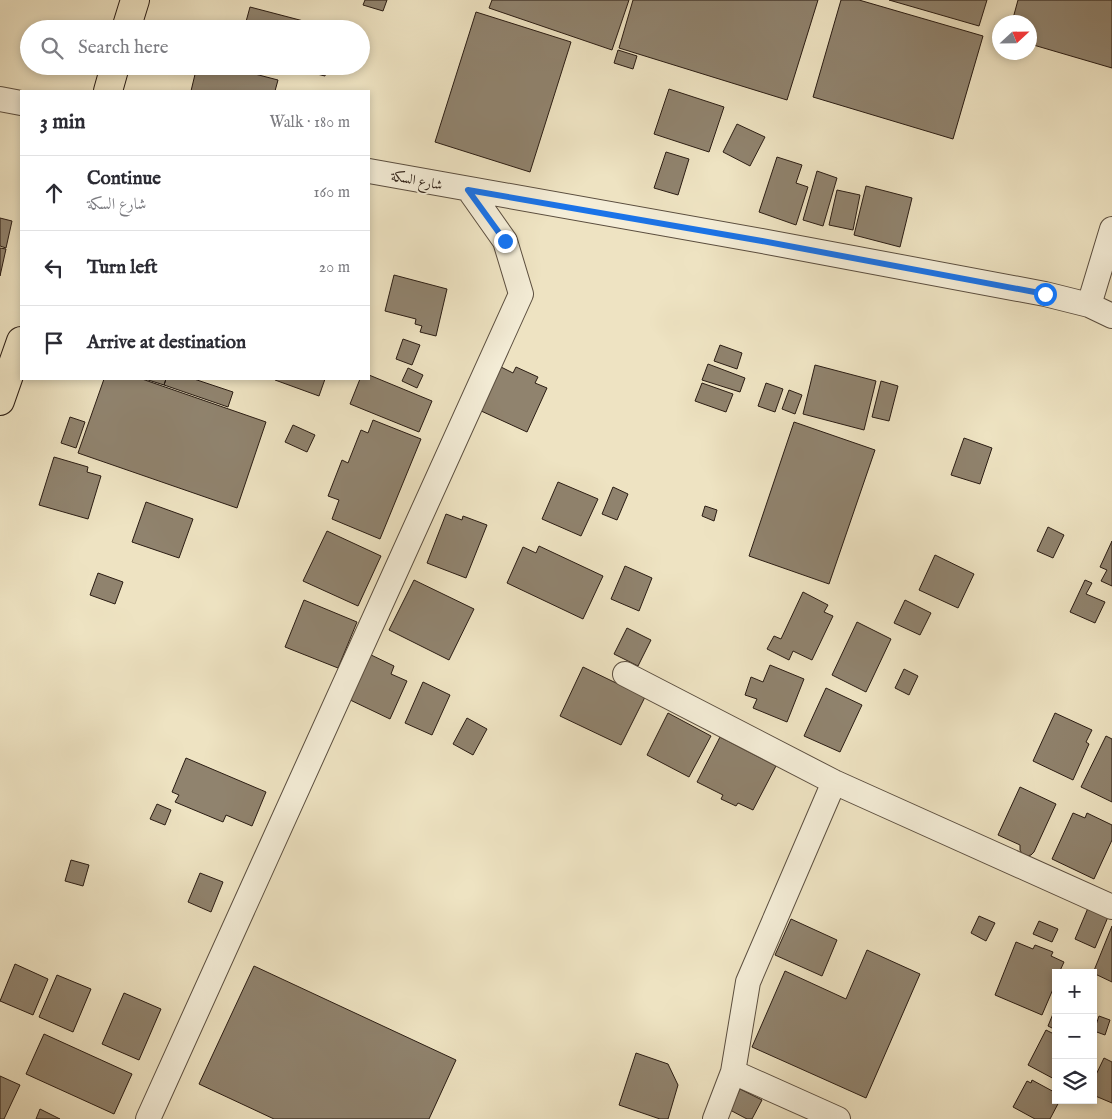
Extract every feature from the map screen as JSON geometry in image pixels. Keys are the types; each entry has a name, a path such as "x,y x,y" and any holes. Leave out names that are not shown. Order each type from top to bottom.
{"main road":[{"path":"129,20 135,0"},
{"path":"108,90 112,75"},
{"path":"0,401 20,344"}],"street":[{"path":"0,99 20,103"},
{"name":"شارع السكة","path":"370,171 1045,294 1089,305 1112,316"},
{"path":"148,1119 521,294 505,241 468,190"},
{"path":"1089,305 1112,229"},
{"path":"625,674 834,782 1112,907"},
{"path":"715,1119 733,1072 748,982 834,782"},
{"path":"733,1072 838,1119"}],"building":[{"path":"365,0 387,0 383,11 363,5"},
{"path":"492,0 629,0 612,50 489,8"},
{"path":"633,0 818,0 787,100 619,48"},
{"path":"841,0 859,0 983,36 953,139 813,97"},
{"path":"889,0 987,0 979,26"},
{"path":"1018,0 1112,0 1112,68 1037,46 1037,15 1014,15"},
{"path":"250,7 300,20 246,20"},
{"path":"476,12 571,42 530,172 435,142"},
{"path":"618,50 637,56 633,69 614,63"},
{"path":"195,75 259,75 278,80 275,90 191,90"},
{"path":"669,89 724,107 709,152 654,134"},
{"path":"737,124 765,137 750,166 723,152"},
{"path":"666,152 689,159 678,195 654,188"},
{"path":"777,157 802,165 796,183 808,187 796,225 759,212"},
{"path":"817,171 837,178 823,226 803,220"},
{"path":"866,186 912,198 900,247 854,235"},
{"path":"837,190 860,195 853,230 829,225"},
{"path":"0,218 12,221 6,248 0,246"},
{"path":"0,248 6,249 0,276"},
{"path":"394,275 447,289 436,336 420,332 422,326 415,324 416,319 385,311"},
{"path":"403,339 420,345 412,365 396,359"},
{"path":"720,345 742,353 737,369 714,361"},
{"path":"708,364 745,378 740,392 702,380"},
{"path":"815,365 876,381 864,430 803,414"},
{"path":"499,366 513,373 516,367 538,377 535,383 547,388 527,432 479,410"},
{"path":"408,368 423,375 417,388 402,381"},
{"path":"370,375 432,401 419,432 350,404 360,380 370,380"},
{"path":"104,380 145,380 266,422 237,508 78,453"},
{"path":"148,380 166,380 164,385"},
{"path":"166,380 197,380 233,392 228,407 164,385"},
{"path":"275,380 325,380 319,396"},
{"path":"881,381 898,386 889,421 872,417"},
{"path":"702,383 733,394 726,412 695,401"},
{"path":"766,383 783,389 775,412 758,406"},
{"path":"789,390 802,395 795,414 782,409"},
{"path":"70,417 85,422 76,448 61,443"},
{"path":"373,420 421,439 380,539 332,519 339,500 328,496 342,460 348,463 361,430 368,433"},
{"path":"794,422 875,450 829,584 749,556"},
{"path":"293,425 315,435 307,452 285,442"},
{"path":"964,438 992,448 980,484 951,475"},
{"path":"54,457 88,467 87,472 101,476 88,519 39,505"},
{"path":"558,482 598,499 581,536 542,519"},
{"path":"613,487 628,494 617,520 602,514"},
{"path":"146,502 193,519 179,558 132,542"},
{"path":"705,506 717,510 714,521 702,516"},
{"path":"446,514 462,520 463,516 487,525 466,578 427,563"},
{"path":"1048,527 1064,535 1053,558 1037,551"},
{"path":"327,531 381,556 358,606 303,581"},
{"path":"1112,541 1112,586 1101,581 1107,570 1100,567"},
{"path":"539,546 603,576 583,619 507,583 523,547 536,553"},
{"path":"935,555 974,574 958,608 919,590"},
{"path":"625,566 652,578 639,611 611,599"},
{"path":"98,573 123,582 115,604 90,595"},
{"path":"414,580 474,609 449,660 389,630"},
{"path":"1085,580 1092,583 1086,594 1105,602 1095,623 1070,612"},
{"path":"803,592 828,605 824,612 833,616 812,660 793,651 789,660 767,649 774,636 781,639"},
{"path":"304,600 357,622 338,668 285,647"},
{"path":"905,600 931,613 920,635 894,623"},
{"path":"857,622 891,639 866,692 832,675"},
{"path":"627,628 651,640 638,666 614,654"},
{"path":"367,653 394,666 391,674 407,681 390,719 346,698"},
{"path":"770,665 804,679 787,722 753,708 757,699 745,695 751,677 763,682"},
{"path":"583,667 645,697 621,745 560,716"},
{"path":"904,669 918,676 909,695 895,688"},
{"path":"423,682 450,695 432,735 405,723"},
{"path":"826,688 862,705 840,752 804,736"},
{"path":"668,713 711,736 689,777 647,755"},
{"path":"1055,713 1092,730 1086,742 1089,744 1073,780 1033,761"},
{"path":"467,718 487,729 473,755 453,744"},
{"path":"1106,736 1112,739 1112,802 1081,787"},
{"path":"720,737 776,766 753,810 738,803 736,806 721,799 723,795 697,782"},
{"path":"186,758 266,792 252,826 226,815 223,822 175,802 179,795 172,792"},
{"path":"1020,787 1056,804 1034,852 1027,856 1022,854 1020,845 998,835"},
{"path":"157,804 171,810 165,825 150,819"},
{"path":"1073,813 1085,818 1087,813 1112,825 1112,840 1094,879 1052,859"},
{"path":"71,860 89,865 83,886 65,881"},
{"path":"200,873 223,882 211,912 188,902"},
{"path":"1088,908 1108,917 1095,948 1075,939"},
{"path":"979,916 995,923 986,941 971,933"},
{"path":"791,919 837,940 822,976 775,955"},
{"path":"1039,921 1058,929 1052,942 1033,934"},
{"path":"1112,926 1112,982 1097,975 1097,969 1095,969"},
{"path":"1016,942 1033,949 1035,945 1053,952 1051,956 1064,962 1061,969 1052,969 1052,991 1042,1015 995,995"},
{"path":"867,950 920,974 866,1098 752,1047 785,971 846,999"},
{"path":"15,964 48,979 33,1015 0,1001"},
{"path":"254,966 456,1060 429,1119 274,1119 199,1084"},
{"path":"57,975 91,989 73,1032 39,1017"},
{"path":"124,993 161,1009 139,1060 102,1044"},
{"path":"1052,1016 1052,1028 1048,1026"},
{"path":"1099,1016 1110,1020 1105,1035 1097,1032"},
{"path":"1046,1030 1052,1033 1052,1078 1028,1065"},
{"path":"44,1034 132,1074 114,1114 26,1074"},
{"path":"636,1053 668,1064 678,1085 668,1119 660,1119 619,1105"},
{"path":"1104,1058 1112,1062 1112,1103 1097,1097 1097,1073"},
{"path":"0,1076 20,1085 4,1119 0,1119"},
{"path":"1032,1080 1052,1091 1052,1104 1058,1104 1050,1119 1035,1119 1013,1107 1027,1081 1031,1083"},
{"path":"740,1089 762,1100 752,1119 747,1119 730,1110"},
{"path":"40,1109 60,1119 36,1119"}],"route":[{"path":"505,241 468,190 762,241 1045,294"}]}
